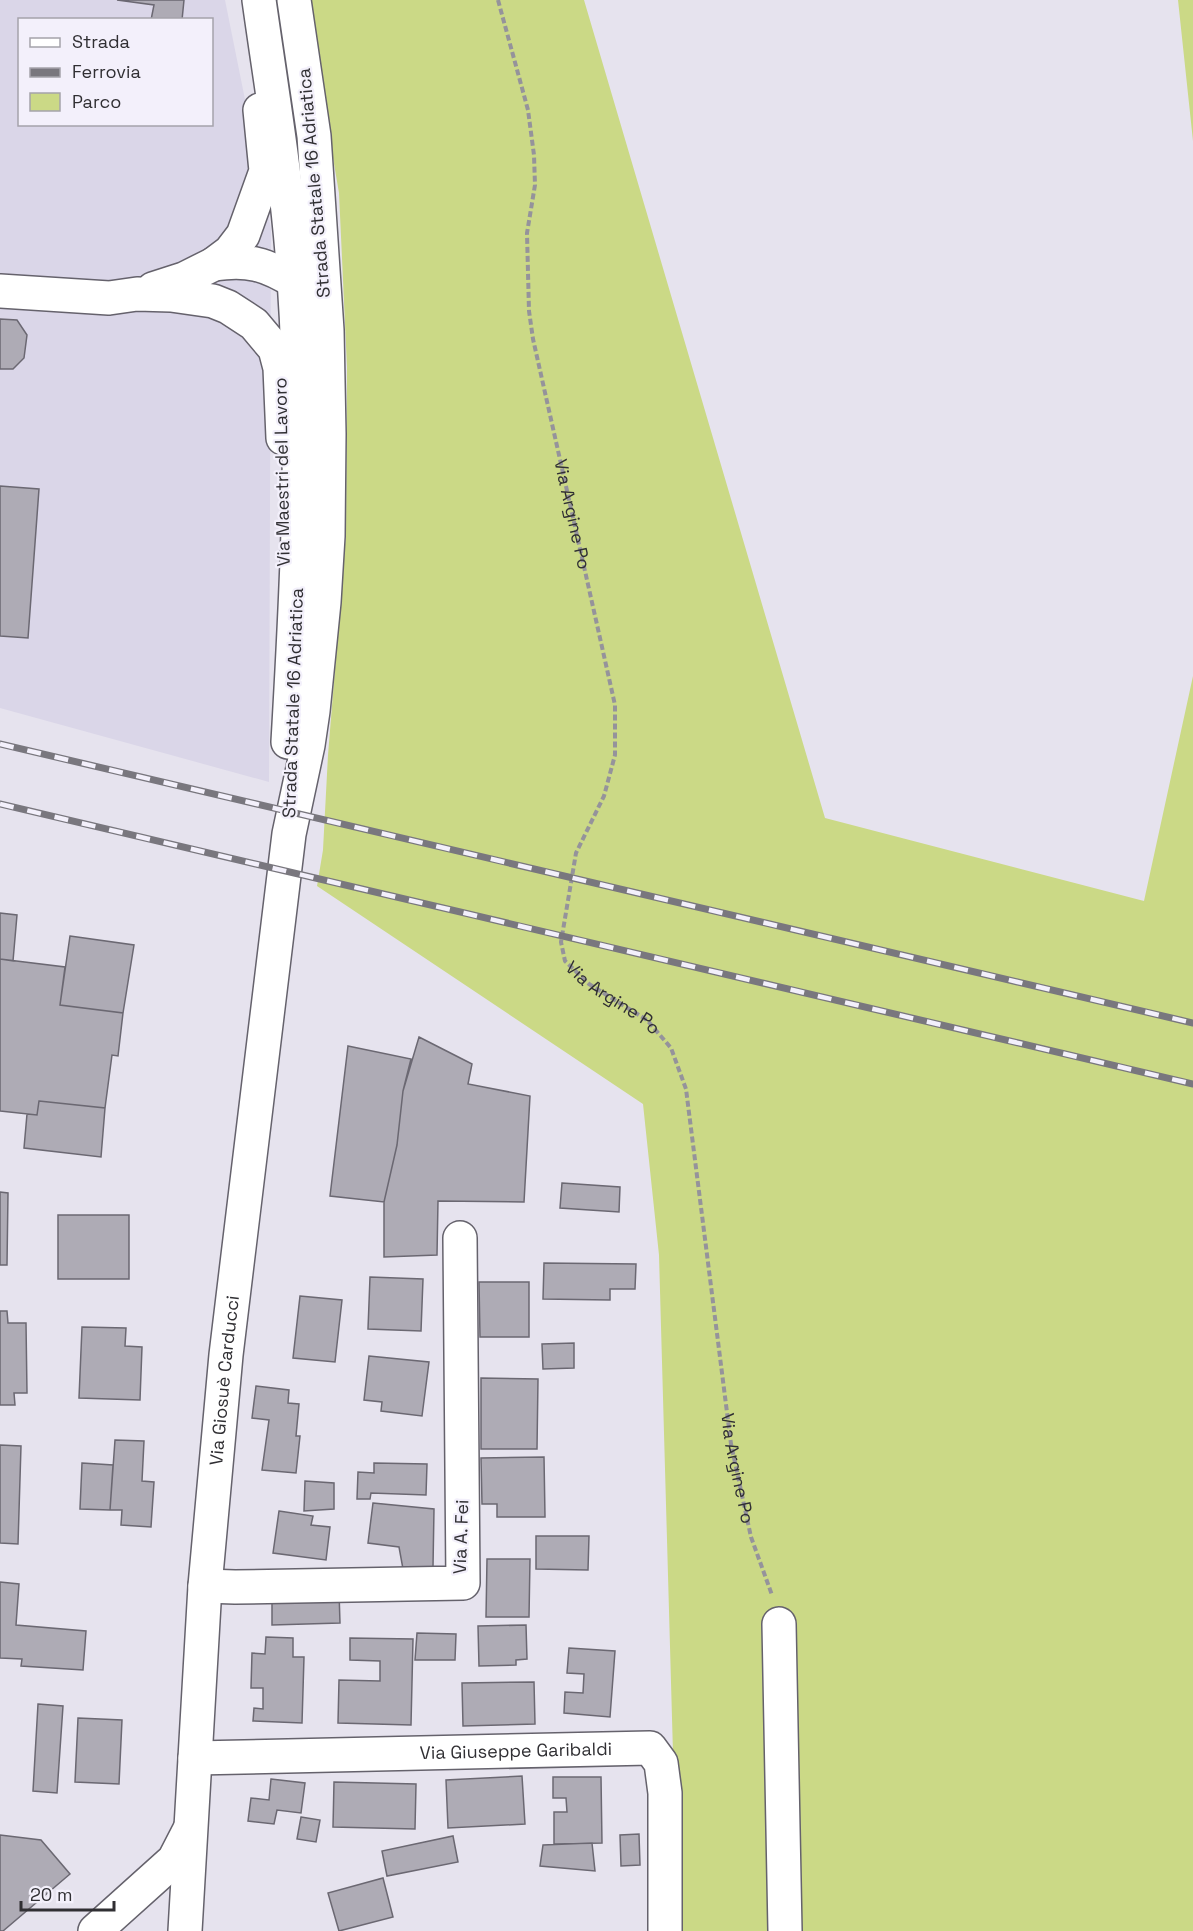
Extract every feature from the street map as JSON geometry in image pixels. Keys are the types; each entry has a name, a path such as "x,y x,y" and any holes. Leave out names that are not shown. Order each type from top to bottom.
{"main road":[{"name":"Strada Statale 16 Adriatica","path":"288,834 308,745 324,602 330,434 327,330 314,136 294,0"},
{"name":"Strada Statale 16 Adriatica","path":"259,4 281,152 295,282 300,502 288,742 288,834"},
{"name":"Via Maestri del Lavoro","path":"0,291 109,298 137,294 184,279 214,264 230,252 243,235 266,171 255,42 259,4"},
{"name":"Via Maestri del Lavoro","path":"214,264 234,261 251,262 278,272 295,282"},
{"name":"Strada Statale 16 Adriatica","path":"295,282 327,330"},
{"name":"Via Maestri del Lavoro","path":"137,294 191,297 213,301 228,307 254,324 275,349 283,396 285,625 292,679"},
{"name":"Via Giosuè Carducci","path":"185,1931 205,1586 226,1355 288,834"},
{"name":"Via A. Fei","path":"205,1586 463,1583 460,1238"},
{"path":"779,1624 785,1931"},
{"name":"Via Giuseppe Garibaldi","path":"195,1758 650,1748 661,1763 665,1793 665,1931"},
{"path":"95,1931 174,1860 191,1828"}],"path":[{"name":"Via Argine Po","path":"498,0 528,110 533,144 535,185 527,233 532,339 615,705 615,755 603,796 576,853 561,942 566,961 589,984 647,1020 671,1048 686,1089 731,1444 751,1537 769,1582 779,1624"}],"shaded area":[{"path":"0,0 225,0 271,229 269,782 0,708"}],"green space":[{"path":"306,0 584,0 825,818 1144,901 1193,676 1193,1931 678,1931 659,1255 643,1104 317,886 323,850 328,755 346,533 347,367 339,193"},
{"path":"1178,0 1193,0 1193,141"}],"building":[{"path":"117,0 184,0 182,18 151,18 154,5"},
{"path":"0,319 17,320 27,335 24,358 13,369 0,369"},
{"path":"0,486 39,489 28,638 0,636"},
{"path":"0,913 17,915 13,961 0,959"},
{"path":"70,936 134,945 123,1013 60,1005"},
{"path":"0,959 65,967 60,1005 123,1013 118,1056 112,1055 105,1108 39,1101 37,1115 0,1111"},
{"path":"419,1037 472,1064 468,1084 530,1096 524,1202 438,1201 437,1255 384,1257 384,1202 397,1145 403,1091"},
{"path":"348,1046 411,1059 403,1091 397,1145 384,1202 330,1196"},
{"path":"39,1101 105,1108 101,1157 24,1148 27,1114 37,1115"},
{"path":"562,1183 620,1187 619,1212 560,1208"},
{"path":"0,1192 8,1193 7,1265 0,1265"},
{"path":"58,1215 129,1215 129,1279 58,1279"},
{"path":"544,1263 636,1264 635,1289 610,1289 610,1300 543,1299"},
{"path":"370,1277 423,1279 421,1331 368,1329"},
{"path":"479,1282 529,1282 529,1337 480,1337"},
{"path":"300,1296 342,1300 335,1362 293,1358"},
{"path":"0,1311 7,1311 8,1323 26,1323 27,1393 14,1393 15,1405 0,1405"},
{"path":"82,1327 126,1328 125,1346 142,1347 140,1400 79,1398"},
{"path":"574,1343 574,1368 543,1369 542,1344"},
{"path":"369,1356 429,1362 422,1416 381,1411 382,1402 364,1400"},
{"path":"481,1378 538,1379 537,1449 481,1449"},
{"path":"256,1386 289,1390 288,1403 299,1404 296,1436 300,1436 296,1473 262,1470 269,1420 252,1418"},
{"path":"115,1440 144,1441 142,1481 154,1482 151,1527 121,1525 122,1510 110,1510"},
{"path":"0,1445 21,1446 18,1544 0,1543"},
{"path":"544,1457 545,1517 497,1517 497,1504 482,1504 481,1458"},
{"path":"82,1463 113,1465 110,1510 80,1509"},
{"path":"374,1463 427,1464 426,1495 371,1493 370,1499 357,1499 358,1472 374,1473"},
{"path":"305,1481 334,1483 334,1509 304,1511"},
{"path":"373,1503 434,1509 433,1567 403,1569 399,1547 368,1543"},
{"path":"279,1511 313,1516 311,1525 330,1527 326,1560 273,1553"},
{"path":"536,1536 589,1536 588,1570 536,1569"},
{"path":"487,1559 530,1559 529,1617 486,1617"},
{"path":"0,1582 19,1584 16,1625 86,1631 83,1670 21,1666 22,1659 0,1658"},
{"path":"339,1592 340,1623 272,1625 272,1593"},
{"path":"526,1625 527,1659 516,1660 516,1665 479,1666 478,1626"},
{"path":"417,1633 456,1634 455,1660 415,1660"},
{"path":"266,1637 293,1638 293,1657 304,1657 302,1723 253,1721 254,1708 263,1709 263,1688 251,1688 252,1653 265,1654"},
{"path":"350,1638 413,1639 411,1725 338,1723 339,1680 380,1681 380,1661 350,1660"},
{"path":"569,1648 615,1651 610,1717 564,1713 565,1692 583,1693 584,1674 567,1673"},
{"path":"534,1682 535,1724 463,1726 462,1683"},
{"path":"38,1704 63,1706 57,1793 33,1791"},
{"path":"78,1718 122,1720 119,1784 75,1782"},
{"path":"522,1776 525,1824 448,1828 446,1780"},
{"path":"553,1777 601,1777 602,1843 554,1844 554,1812 567,1812 566,1798 553,1798"},
{"path":"271,1779 305,1783 301,1813 277,1810 274,1824 248,1821 251,1798 269,1800"},
{"path":"334,1782 416,1784 415,1829 333,1827"},
{"path":"301,1817 320,1820 316,1842 297,1839"},
{"path":"639,1834 640,1865 621,1866 620,1835"},
{"path":"0,1835 41,1840 70,1874 3,1931 0,1931"},
{"path":"453,1836 458,1862 387,1876 382,1851"},
{"path":"592,1843 595,1871 540,1866 543,1845"},
{"path":"383,1878 393,1917 339,1931 328,1893"}],"railway":[{"path":"0,744 1193,1023"},
{"path":"0,804 1193,1084"}]}
